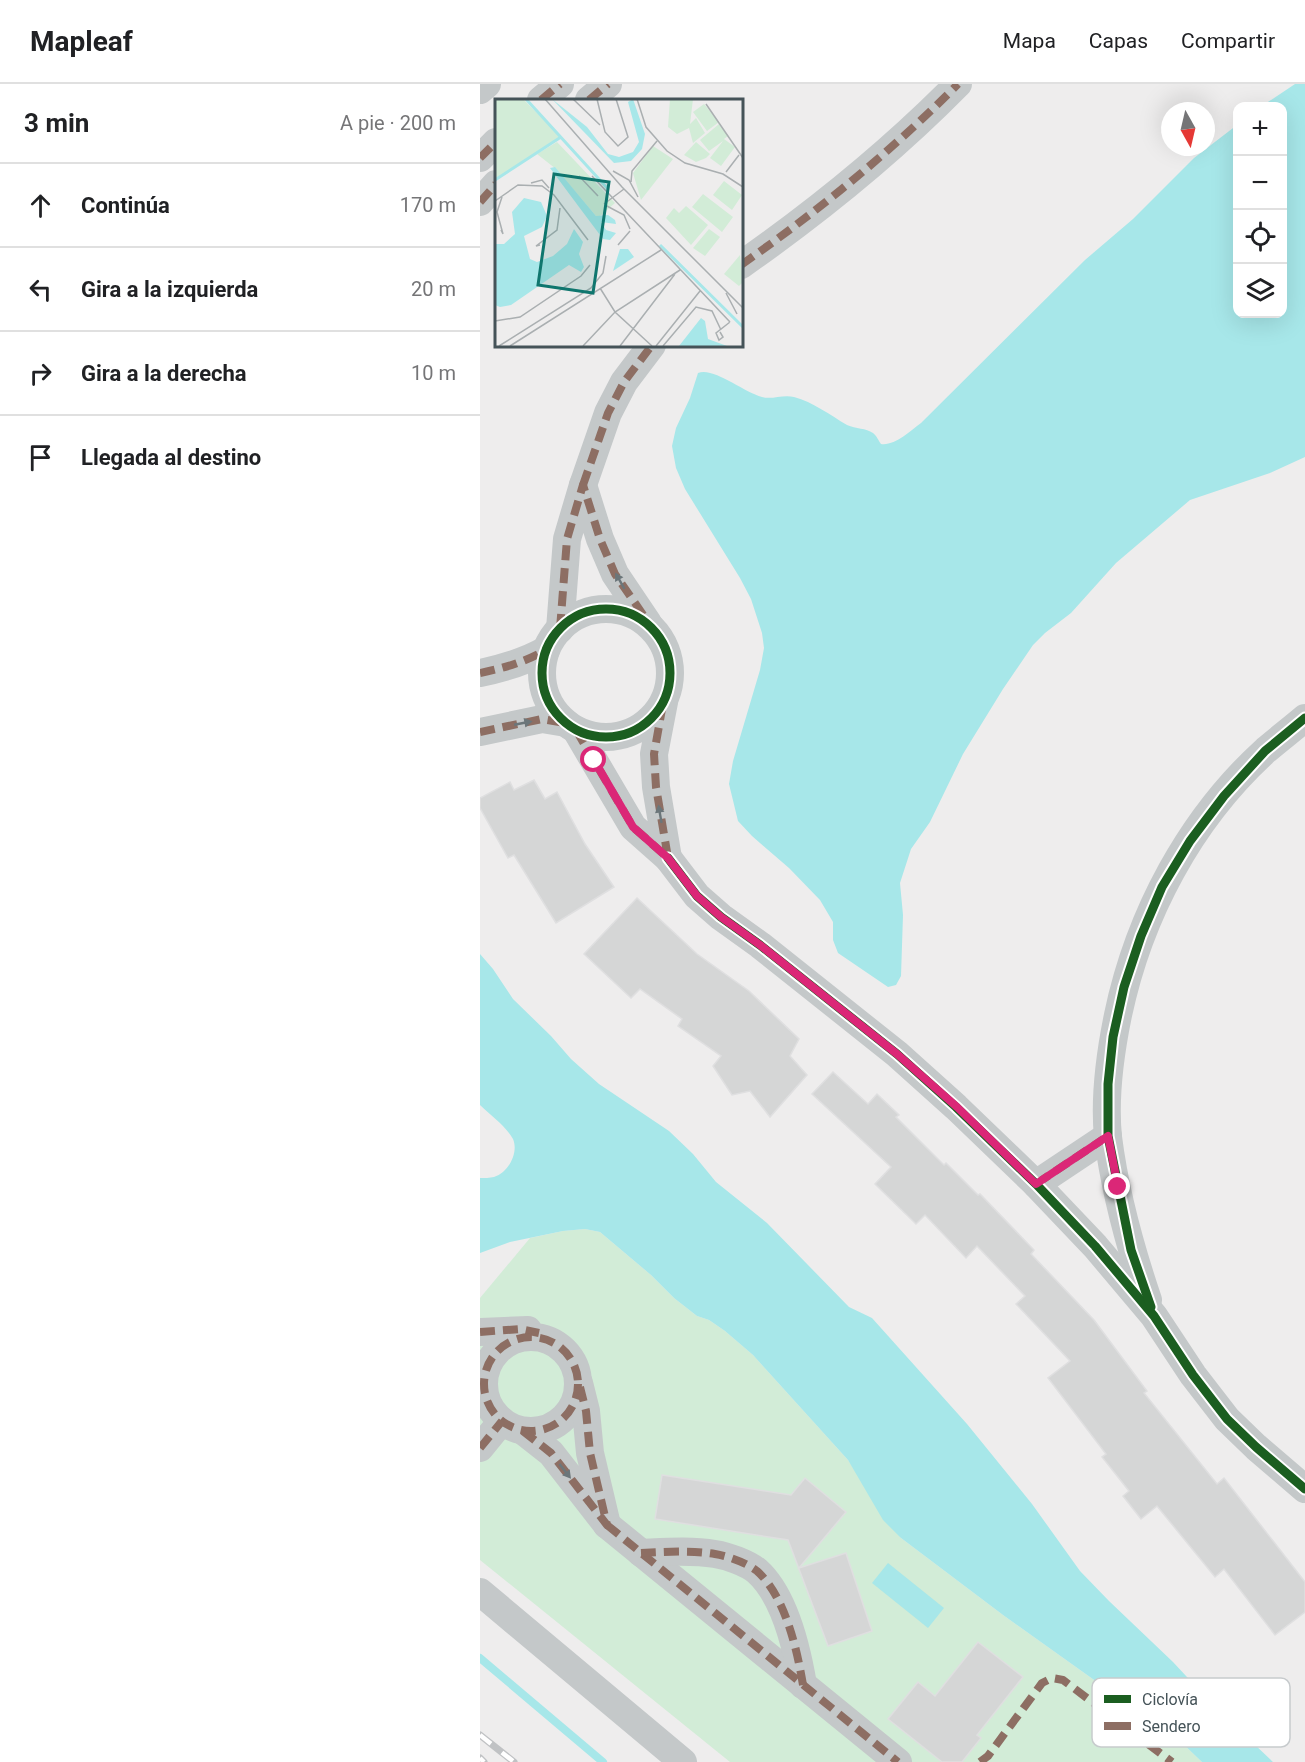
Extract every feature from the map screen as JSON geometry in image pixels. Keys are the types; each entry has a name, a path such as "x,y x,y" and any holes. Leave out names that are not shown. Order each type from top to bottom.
{"street":[{"path":"480,90 487,84"},
{"path":"542,99 560,84"},
{"path":"589,99 608,84"},
{"path":"742,264 817,209 872,164 958,84"},
{"path":"480,158 495,143"},
{"path":"480,202 495,185"},
{"path":"651,346 624,382 608,413 567,539 553,640 542,673 546,695 551,706 571,726 633,827 668,858 697,896 897,1054 957,1107 1036,1184 1095,1246 1154,1316 1193,1375 1227,1419 1305,1489"},
{"path":"480,732 542,719 598,736 621,735 642,726 659,709 664,698 668,687 669,662 666,650 615,574 600,539 583,485"},
{"path":"480,674 531,659 553,640 568,622 589,612 612,610 634,616 652,629"},
{"path":"664,698 654,754 656,787 668,858"},
{"path":"1154,1316 1131,1250 1108,1136 1108,1084 1113,1037 1124,987 1141,936 1162,887 1190,841 1224,795 1265,751 1305,718"},
{"path":"1036,1184 1108,1136"},
{"path":"480,1332 520,1329 537,1332 566,1352 571,1359 586,1411 590,1453 607,1525"},
{"path":"551,1341 535,1337 518,1339 503,1347 491,1359 485,1375 485,1391 499,1414 551,1454 607,1525 898,1762"},
{"path":"499,1414 541,1430 557,1423 575,1403 578,1377"},
{"path":"480,1448 499,1414"},
{"path":"641,1552 716,1554 756,1570 771,1588 785,1616 797,1651 803,1685"},
{"path":"480,1592 683,1762"}],"green space":[{"path":"585,1229 600,1232 651,1275 674,1298 697,1316 709,1320 725,1331 753,1355 848,1460 901,1538 1092,1678 1092,1747 1186,1747 1202,1762 730,1762 480,1560 480,1298 530,1238"}],"water":[{"path":"1295,84 1305,84 1305,457 1270,473 1190,500 1116,563 1071,613 1033,645 963,754 930,822 911,849 900,883 903,915 901,976 896,985 888,987 838,953 833,940 833,922 820,900 738,821 729,784 733,761 760,670 764,648 762,633 751,599 685,489 676,468 672,446 676,428 690,398 698,373 705,372 720,377 762,397 790,396 801,399 847,425 870,431 876,435 881,444 892,443 921,423 1085,260 1133,219 1194,158 1215,156 1215,142 1233,128 1233,318 1287,318 1287,102 1268,102"},
{"path":"480,954 513,999 571,1059 599,1084 669,1131 693,1154 716,1182 767,1223 849,1307 872,1318 967,1424 1032,1504 1080,1571 1188,1678 1092,1678 901,1538 883,1520 848,1460 753,1355 725,1331 709,1320 697,1316 674,1298 651,1275 600,1232 585,1229 563,1231 510,1242 480,1253 480,1178 494,1177 504,1171 511,1162 515,1150 510,1134 480,1105"},
{"path":"888,1563 944,1608 928,1628 872,1583"},
{"path":"1186,1747 1257,1747 1273,1762 1202,1762"}],"building":[{"path":"534,780 545,799 557,792 585,844 614,887 556,923 514,855 508,858 480,808 480,798 510,782 514,790"},
{"path":"637,898 697,954 749,991 799,1039 790,1056 807,1075 770,1117 750,1091 732,1095 713,1066 721,1056 678,1026 682,1019 640,989 631,998 584,954"},
{"path":"833,1072 868,1104 877,1094 899,1115 896,1117 944,1165 946,1163 978,1195 980,1194 1034,1250 1031,1254 1094,1320 1147,1391 1144,1393 1217,1484 1224,1478 1305,1582 1305,1612 1275,1635 1224,1569 1215,1577 1157,1506 1141,1519 1123,1496 1129,1491 1102,1457 1106,1454 1048,1378 1070,1361 1016,1304 1025,1296 977,1246 966,1258 925,1215 916,1224 875,1184 891,1167 812,1094"},
{"path":"662,1475 791,1495 805,1478 846,1512 799,1568 846,1553 872,1631 828,1646 788,1540 655,1519"},
{"path":"978,1642 1023,1677 977,1735 981,1738 962,1762 942,1762 888,1719 918,1682 935,1696"}],"waterway":[{"path":"480,1658 603,1762"}],"railway":[{"path":"480,1735 514,1762"},
{"path":"480,1758 484,1762"}],"marked path":[{"path":"542,99 560,84"},
{"path":"590,99 608,84"},
{"path":"742,264 854,179 958,84"},
{"path":"480,158 495,143"},
{"path":"480,202 495,185"},
{"path":"583,485 608,413 624,382 651,346"},
{"path":"560,629 567,539 583,485 600,539 615,574 646,619"},
{"path":"480,673 514,664 546,650"},
{"path":"576,730 633,827 668,858 656,787 654,754 662,709"},
{"path":"480,732 542,719 565,723"},
{"path":"1036,1184 1108,1136"},
{"path":"480,1332 520,1329 539,1333"},
{"path":"531,1337 549,1341 564,1351 574,1366 578,1384 574,1402 564,1417 549,1427 531,1431 513,1427 498,1417 488,1402 484,1384 488,1366 498,1351 513,1341 531,1337"},
{"path":"523,1431 551,1453 607,1525 590,1453 586,1411 580,1387"},
{"path":"480,1448 502,1421"},
{"path":"607,1525 898,1762"},
{"path":"641,1553 715,1554 737,1560 757,1571 775,1594 782,1609 793,1640 803,1685"},
{"path":"980,1762 988,1756 1042,1683 1052,1678 1063,1680 1092,1702"},
{"path":"1152,1747 1172,1762"}],"cycle path":[{"path":"606,609 630,614 651,628 665,649 670,673 665,697 651,718 630,732 606,737 582,732 561,718 547,697 542,673 547,649 561,628 582,614 606,609"},
{"path":"1151,1307 1131,1250 1108,1136 1108,1084 1113,1037 1124,987 1141,936 1162,887 1190,841 1224,796 1265,751 1305,718"},
{"path":"668,858 697,896 897,1054 1036,1184 1095,1246 1154,1316 1193,1375 1227,1419 1305,1489"}],"route":[{"path":"594,760 633,827 668,858 697,896 897,1054 957,1107 1036,1184 1108,1136 1118,1187"}]}
